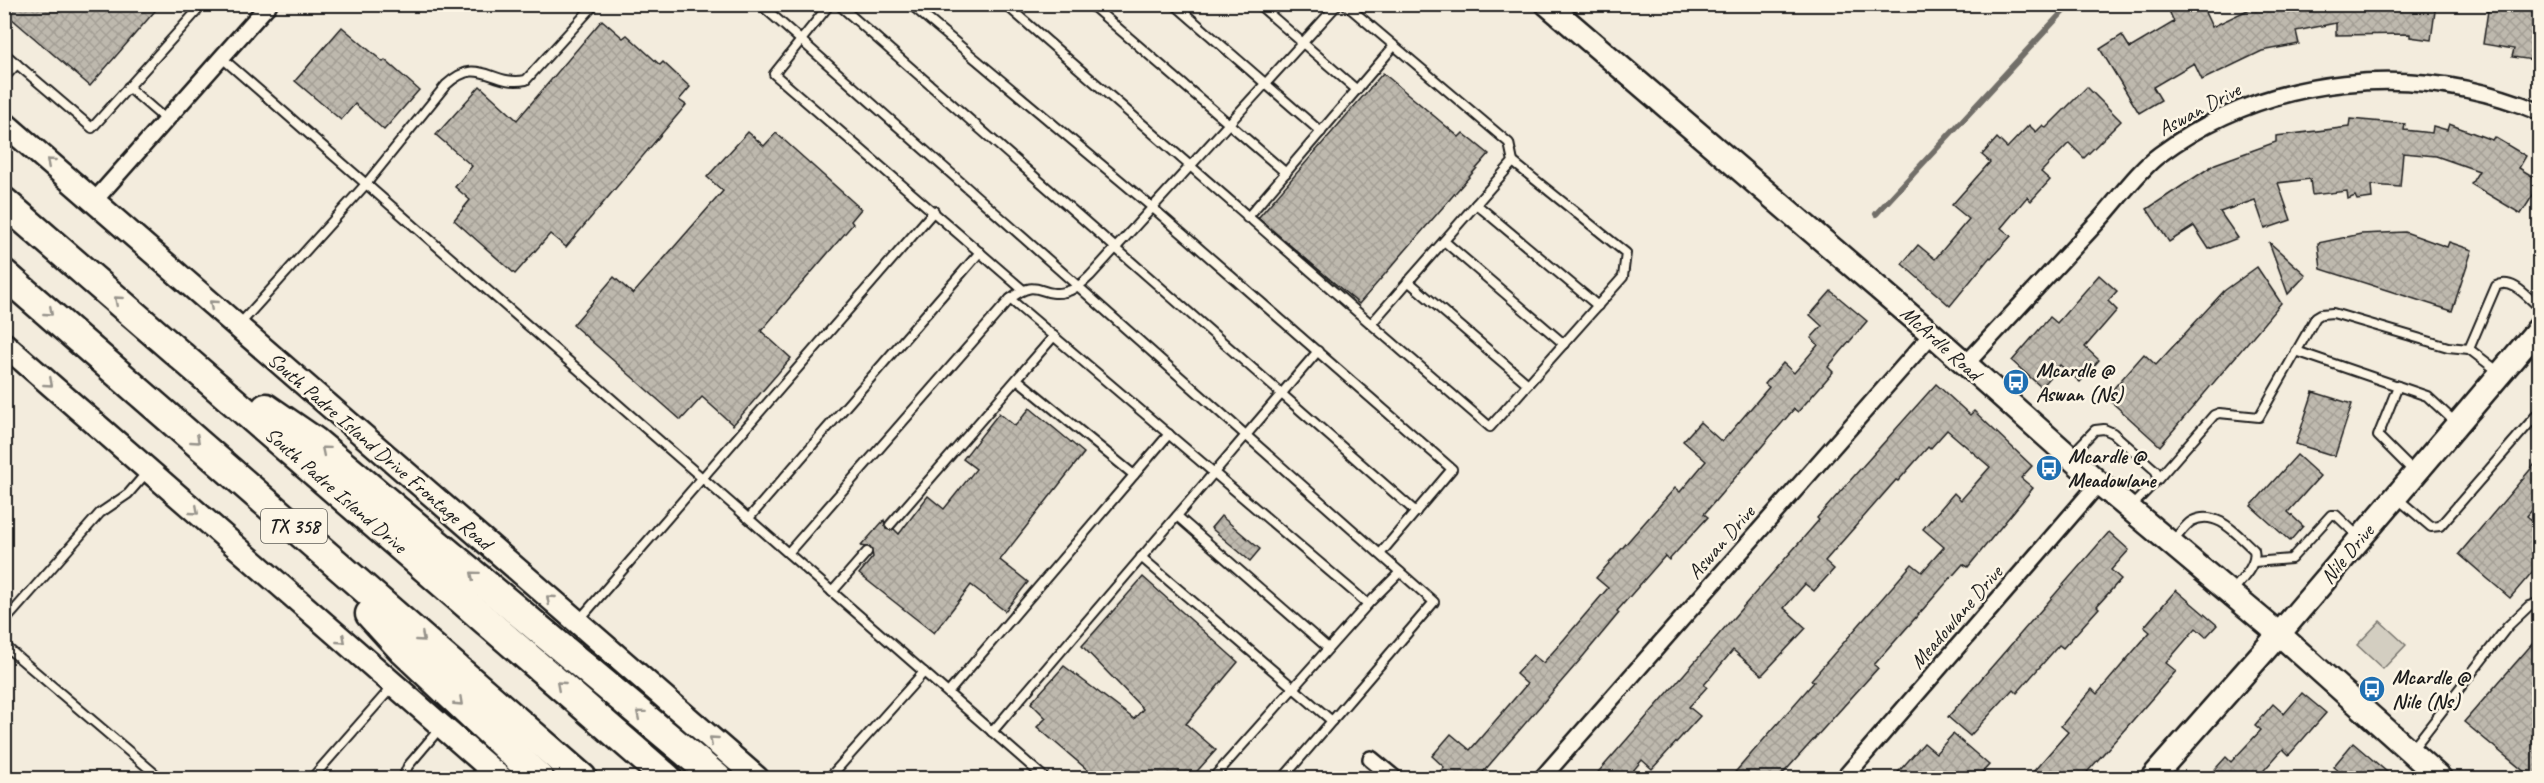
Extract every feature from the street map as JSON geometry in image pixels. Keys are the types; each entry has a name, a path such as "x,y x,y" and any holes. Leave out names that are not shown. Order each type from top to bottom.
{"highway":[{"name":"South Padre Island Drive","path":"4,202 668,778"},
{"name":"TX 358","path":"4,274 582,778"},
{"path":"162,338 314,441 717,778"},
{"path":"273,508 403,650 539,778"}],"main road":[{"name":"McArdle Road","path":"1547,4 1932,334 2099,483 2279,634 2440,778"},
{"name":"South Padre Island Drive Frontage Road","path":"4,123 757,778"},
{"name":"Nile Drive","path":"2152,778 2279,634 2540,327"},
{"path":"4,344 501,778"}],"street":[{"path":"95,200 269,4"},
{"name":"Aswan Drive","path":"1965,365 2158,156 2208,125 2261,100 2312,87 2367,80 2418,82 2487,95 2540,112"},
{"name":"Aswan Drive","path":"1542,778 1932,334"},
{"name":"Meadowlane Drive","path":"1844,778 2099,483"},
{"path":"1371,759 1394,778"}],"lane":[{"path":"238,326 366,184 446,85 458,74 476,71 516,82 526,80 595,4"},
{"path":"760,4 1434,602 1283,778"},
{"path":"830,4 774,74 1022,289"},
{"path":"838,4 1416,512"},
{"path":"910,4 1153,208 1452,469 1380,554"},
{"path":"1005,4 1247,218 1490,427 1623,277 1626,253 1513,162 1509,143 1345,4"},
{"path":"1090,4 1286,173"},
{"path":"1174,4 1321,132"},
{"path":"1258,4 1357,90"},
{"path":"788,553 1010,299 1022,289 1035,287 1064,293 1079,286 1117,248 1338,4"},
{"path":"4,53 92,128 196,12"},
{"path":"1247,218 1394,46"},
{"path":"221,57 1045,778"},
{"path":"4,78 17,64"},
{"path":"128,87 166,120"},
{"path":"1371,324 1513,162"},
{"path":"1476,204 1598,306"},
{"path":"577,622 934,211"},
{"path":"1444,241 1564,344"},
{"path":"749,518 980,252"},
{"path":"1408,281 1528,384"},
{"path":"2469,349 2496,286 2501,283 2516,287 2540,308"},
{"path":"1010,299 1368,604"},
{"path":"2130,508 2214,415 2219,413 2259,417 2316,317 2321,314 2334,314 2448,347 2469,349 2500,374"},
{"path":"890,525 1054,336"},
{"path":"992,732 1318,351"},
{"path":"2296,351 2427,396 2457,424"},
{"path":"1017,379 1134,475"},
{"path":"2398,386 2378,436 2415,473"},
{"path":"2396,497 2431,526 2440,526 2540,411"},
{"path":"2069,457 2095,430 2104,429 2113,433 2156,471 2158,479"},
{"path":"948,693 1168,434"},
{"path":"4,622 100,513 128,494 149,470"},
{"path":"2254,562 2291,559 2331,515 2336,515 2360,538"},
{"path":"1177,516 1328,648"},
{"path":"2171,543 2192,521 2207,518 2222,522 2254,550 2254,562 2231,593"},
{"path":"832,592 867,552"},
{"path":"1141,557 1332,721"},
{"path":"1213,778 1328,648 1400,572"},
{"path":"2410,752 2508,626 2529,606 2540,602"},
{"path":"4,645 160,778"},
{"path":"829,778 924,672"},
{"path":"312,778 393,684"},
{"path":"402,777 442,726"}],"shaded area":[{"path":"2380,621 2406,645 2383,669 2357,645"}],"building":[{"path":"4,4 161,4 90,86 4,12"},
{"path":"2166,4 2201,4 2212,27 2260,4 2436,4 2431,40 2410,37 2410,34 2336,35 2336,23 2296,31 2299,44 2262,51 2202,80 2194,63 2153,87 2161,100 2139,113 2100,49 2122,35 2130,48 2174,22"},
{"path":"2489,4 2540,4 2540,61 2512,57 2514,49 2483,44"},
{"path":"602,20 623,38 627,35 660,65 663,62 690,87 679,100 686,105 566,247 550,234 515,274 454,220 470,200 455,187 472,166 436,135 480,86 517,120"},
{"path":"342,27 419,90 384,130 355,104 341,120 295,81"},
{"path":"1383,73 1459,137 1463,133 1489,154 1359,304 1258,218"},
{"path":"2087,87 2121,121 2084,158 2069,143 2041,172 2050,180 2031,201 2027,197 2001,228 2011,236 1990,257 1950,306 1902,264 1918,245 1935,259 1969,219 1952,205 1990,162 1982,155 1997,138 2007,148 2029,125 2036,132 2043,125 2046,128"},
{"path":"2350,119 2405,124 2404,130 2432,133 2433,126 2447,130 2449,124 2492,140 2494,137 2526,156 2519,168 2540,181 2540,184 2521,214 2471,184 2479,171 2436,156 2403,153 2400,187 2371,185 2372,198 2357,200 2355,196 2348,199 2347,191 2312,195 2310,179 2278,183 2291,220 2265,229 2255,200 2220,212 2238,238 2209,249 2194,226 2169,242 2147,209 2215,164 2276,142 2276,136 2349,127"},
{"path":"748,132 764,146 776,133 861,209 851,221 853,224 761,331 791,358 733,425 702,397 681,420 573,325 614,277 633,294 723,191 707,177"},
{"path":"2405,232 2447,247 2449,242 2472,250 2452,311 2321,269 2318,243 2361,234"},
{"path":"2269,242 2306,275 2288,294"},
{"path":"2257,267 2281,303 2160,446 2106,397 2144,354 2156,365 2224,291"},
{"path":"2099,275 2117,291 2108,301 2117,310 2085,347 2099,360 2080,382 2060,365 2041,387 2012,361 2050,317 2057,323"},
{"path":"1831,291 1867,321 1828,367 1833,372 1798,412 1794,409 1704,514 1708,517 1669,560 1665,556 1617,611 1619,613 1580,660 1478,778 1434,778 1444,767 1432,756 1451,734 1470,750 1527,684 1516,674 1533,655 1543,663 1560,644 1608,588 1596,578 1675,488 1680,492 1706,461 1683,441 1700,422 1722,442 1769,387 1765,384 1783,363 1794,373 1818,345 1811,338 1822,326 1810,315"},
{"path":"1936,384 1970,415 1974,411 2032,466 2021,478 2033,488 1968,567 1963,564 1874,665 1878,668 1779,778 1730,778 1912,564 1922,572 1944,547 1923,529 1954,493 1961,500 1990,467 1947,430 1930,449 1928,447 1898,481 1896,480 1825,561 1834,569 1814,591 1805,584 1784,608 1806,628 1762,675 1733,650 1704,685 1707,687 1689,707 1700,716 1652,769 1642,760 1627,778 1593,778 1819,520 1817,518"},
{"path":"2313,392 2352,404 2335,456 2296,444"},
{"path":"1030,408 1084,453 1000,560 1028,582 1005,611 971,585 934,633 859,574 873,557 871,548 861,546 884,520 886,529 894,529 899,534 928,496 944,509 976,469 963,459 999,413 1015,426"},
{"path":"2297,455 2320,476 2288,512 2303,526 2290,541 2251,506"},
{"path":"2540,458 2540,501 2527,516 2540,527 2540,563 2510,598 2459,554"},
{"path":"1221,516 1260,549 1250,561 1211,528"},
{"path":"2109,532 2129,550 2111,570 2121,579 2097,606 2099,608 2063,648 2059,645 2017,693 2013,689 1970,736 1948,717"},
{"path":"1143,577 1238,662 1186,724 1216,750 1191,778 1150,778 1142,772 1136,778 1097,778 1037,727 1046,718 1031,703 1064,666 1134,719 1143,709 1082,646"},
{"path":"2176,590 2217,625 2206,637 2196,628 2166,663 2176,671 2082,778 2040,778 2033,772 2068,732 2061,726 2092,689 2097,694 2150,632 2144,627"},
{"path":"2540,635 2540,778 2532,778 2464,722"},
{"path":"2302,693 2326,713 2289,755 2283,749 2257,778 2207,778 2226,757 2231,762 2261,730 2255,725 2273,704 2284,714"},
{"path":"1953,734 1989,765 1977,778 1893,778 1924,743 1936,753"},
{"path":"2353,743 2394,778 2347,778 2333,767"}],"waterway":[{"path":"1876,214 2070,4"}],"place":[{"name":"Mcardle @ Aswan (Ns)","path":"2016,382"},
{"name":"Mcardle @ Meadowlane","path":"2049,468"},
{"name":"Mcardle @ Nile (Ns)","path":"2372,689"}]}
